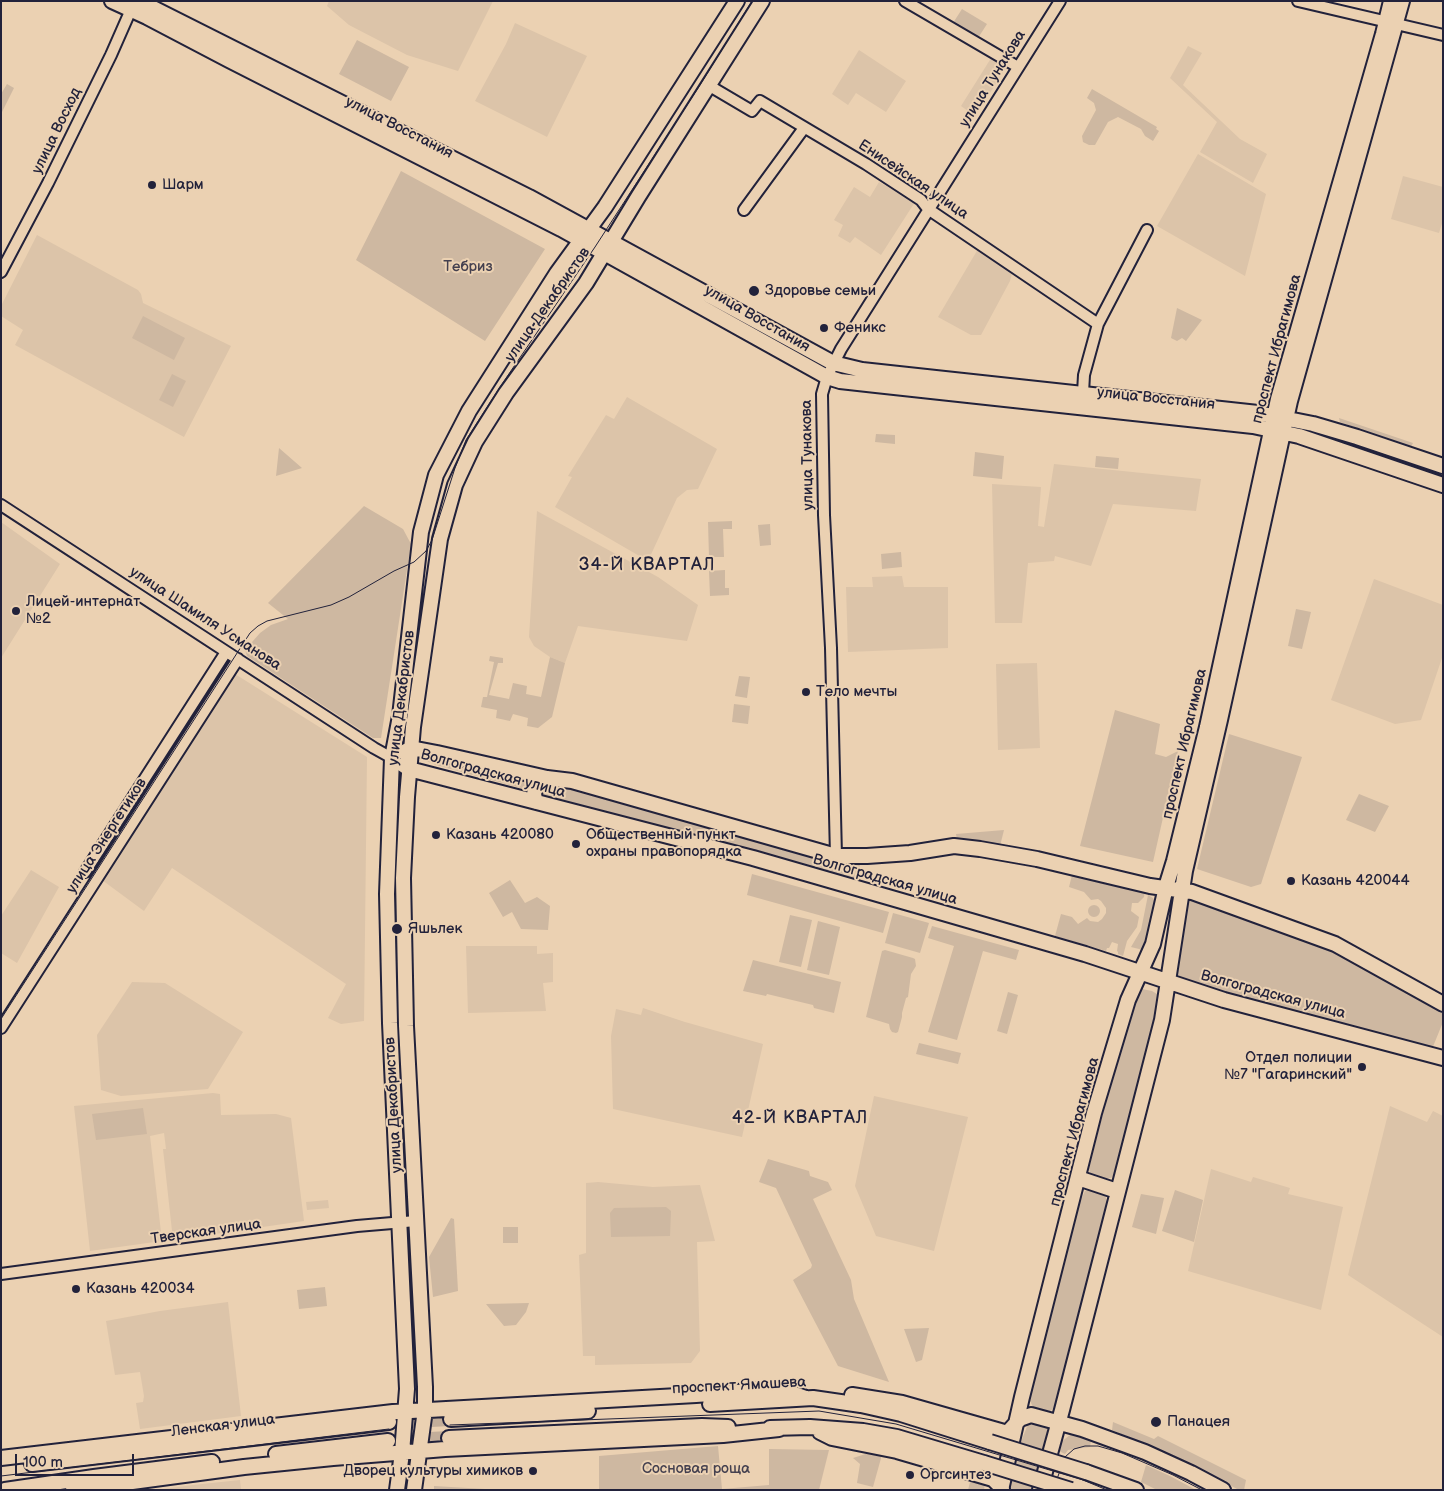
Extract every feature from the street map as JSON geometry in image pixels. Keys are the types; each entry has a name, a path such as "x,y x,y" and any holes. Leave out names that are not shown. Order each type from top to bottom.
{"main road":[{"name":"улица Восстания","path":"112,1 135,4 834,363 862,370 1188,404 1279,424 1306,438 1443,485"},
{"name":"улица Декабристов","path":"396,1490 407,1412 407,1389 390,1023 388,904 392,758 400,716 421,532 436,475 469,411 540,300 605,207 737,1"},
{"name":"улица Декабристов","path":"414,1490 425,1410 406,1026 404,878 411,748 444,522 460,472 475,442 506,393 566,312 762,1"},
{"name":"проспект Ибрагимова","path":"1391,1 1391,22"},
{"name":"проспект Ибрагимова","path":"1001,1489 1094,1113 1128,1000 1153,944 1279,424 1391,22 1402,1"},
{"name":"улица Восстания","path":"608,247 827,377 840,381 1253,426 1313,424 1357,436 1443,466"},
{"name":"проспект Ибрагимова","path":"1040,1490 1059,1423 1162,1020 1185,871 1279,424"},
{"path":"1353,454 1348,452 1346,444 1357,436"},
{"name":"Волгоградская улица","path":"1443,1004 1335,944 1192,892 1150,886 1036,859 954,846 910,853 836,856 572,781 546,778 411,748 392,758 409,769 762,861 1051,944 1224,1000 1443,1058"},
{"path":"536,802 535,788 538,782 546,778"},
{"path":"1078,1178 1117,1191"},
{"path":"1,1458 282,1424 425,1410 764,1390 786,1391 810,1398 857,1395 902,1403 1004,1432 1008,1432 1025,1416 1031,1415 1103,1436 1145,1452 1223,1490"},
{"name":"проспект Ямашева","path":"451,1418 810,1398 861,1405 901,1414 1086,1472 1136,1490"},
{"name":"Ленская улица","path":"1,1467 389,1422"},
{"path":"449,1438 702,1426 779,1429"},
{"path":"73,1490 254,1466 333,1458 420,1451 723,1435 810,1427 863,1431 897,1437 1071,1490"},
{"path":"810,1427 832,1438 898,1451 993,1480 1001,1489"},
{"path":"5,1490 388,1440"}],"street":[{"path":"906,1 1018,67"},
{"name":"улица Тунакова","path":"836,856 832,662 824,515 822,396 827,377 841,349 1060,1"},
{"path":"1298,1 1443,35"},
{"name":"улица Восход","path":"1,272 53,174 135,4"},
{"name":"Енисейская улица","path":"708,85 752,111 760,101 890,178 921,200 928,209 1098,324"},
{"path":"744,210 804,128"},
{"path":"1083,393 1086,367 1098,324 1147,230"},
{"name":"улица Шамиля Усманова","path":"1,505 392,758"},
{"name":"улица Энергетиков","path":"85,872 226,652"},
{"name":"улица Энергетиков","path":"1,1028 238,659"},
{"name":"Тверская улица","path":"1,1274 357,1226 416,1221"}],"shaded area":[{"path":"329,1 493,1 458,71 407,55 349,25 327,6"},
{"path":"515,23 587,56 547,137 475,101 506,44"},
{"path":"1188,46 1202,53 1183,85 1240,139 1267,154 1253,183 1200,152 1217,122 1170,78"},
{"path":"859,50 906,81 886,112 856,93 848,105 832,94"},
{"path":"993,55 1008,65 975,116 961,106"},
{"path":"1198,154 1266,194 1245,276 1157,226"},
{"path":"1403,176 1443,187 1443,220 1439,233 1391,219"},
{"path":"879,182 915,202 881,255 855,237 850,243 838,236 843,225 834,220 854,187 870,197"},
{"path":"37,235 138,290 143,303 231,346 184,437 15,345 23,330 1,316 1,306"},
{"path":"978,249 1013,270 1010,281 981,335 971,335 938,317"},
{"path":"627,397 717,449 698,489 687,490 677,498 648,561 555,507 572,477 568,476 606,415 614,419"},
{"path":"1054,464 1201,479 1196,511 1113,504 1091,566 1055,556 1054,561 1028,563 1022,623 995,623 992,484 1041,487 1038,526 1044,527"},
{"path":"537,511 658,577 698,605 687,641 578,626 565,663 550,657 534,646 529,637"},
{"name":"Лицей-интернат №2","path":"1,522 60,564 1,658"},
{"path":"902,576 904,587 948,587 948,648 848,652 846,587 873,587 872,577"},
{"path":"1374,579 1443,605 1443,655 1421,720 1395,724 1331,700"},
{"path":"1037,663 1040,748 998,750 996,664"},
{"path":"235,674 367,757 364,1021 341,1024 328,1018 346,984 172,868 144,911 102,880"},
{"path":"31,870 59,887 17,963 1,953 1,916"},
{"path":"466,946 537,946 537,954 553,953 553,982 543,983 546,1011 468,1013"},
{"path":"132,982 165,983 243,1032 208,1089 121,1096 101,1090 97,1035"},
{"path":"643,1008 763,1044 742,1137 613,1109 611,1036 616,1009 641,1015"},
{"path":"213,1093 220,1094 221,1115 276,1114 291,1118 304,1221 173,1240 163,1149 166,1149 164,1133 150,1136 162,1241 90,1251 74,1106"},
{"path":"874,1096 968,1117 934,1251 876,1236 855,1186"},
{"path":"1390,1106 1427,1122 1433,1111 1443,1116 1443,1337 1348,1275"},
{"path":"1211,1169 1251,1182 1253,1177 1290,1188 1288,1194 1343,1207 1321,1310 1188,1271"},
{"path":"598,1182 653,1187 700,1185 715,1241 697,1242 700,1351 691,1363 595,1365 595,1356 583,1356 579,1255 586,1253 586,1183"},
{"path":"328,1200 329,1208 307,1210 306,1202"},
{"path":"228,1302 241,1416 140,1429 136,1403 143,1402 144,1396 140,1372 115,1375 106,1321 160,1311"},
{"path":"240,1480 241,1490 156,1490 193,1485"}],"green space":[{"path":"962,9 987,24 978,38 953,23"},
{"path":"357,40 409,67 391,101 339,74"},
{"path":"7,84 14,88 2,112 1,94"},
{"path":"1092,89 1157,127 1156,129 1159,131 1153,141 1145,136 1141,129 1118,117 1108,122 1095,145 1083,142 1082,136 1096,110 1094,103 1087,98"},
{"name":"Тебриз","path":"401,171 545,249 485,341 356,260"},
{"path":"1177,308 1202,320 1186,341 1182,338 1177,341 1171,338"},
{"path":"143,316 185,338 174,360 132,338"},
{"path":"172,374 186,381 173,407 159,400"},
{"path":"1339,418 1413,443 1411,447 1340,422"},
{"path":"876,434 895,435 895,444 875,442"},
{"path":"1351,442 1443,472 1443,476 1350,444"},
{"path":"279,448 302,468 276,476"},
{"path":"975,452 1004,456 1002,479 973,476"},
{"path":"1096,456 1119,458 1118,469 1095,467"},
{"path":"364,506 403,529 411,544 381,738 373,738 247,656 245,650 260,633 271,625 288,619 268,603"},
{"path":"732,521 732,529 723,529 724,557 709,557 708,522"},
{"path":"770,524 771,545 760,546 758,525"},
{"path":"901,552 902,567 882,569 881,554"},
{"path":"725,570 725,588 729,588 729,595 710,596 709,571"},
{"path":"1296,609 1311,612 1302,649 1288,646"},
{"path":"490,656 503,658 503,663 498,663 489,695 509,699 513,683 527,686 526,694 541,697 550,657 565,663 552,717 538,728 527,726 528,718 513,714 510,721 496,718 497,710 481,707 483,697 487,697 494,662 489,661"},
{"path":"739,676 750,677 747,698 735,696"},
{"path":"734,704 750,706 748,724 732,722"},
{"path":"1115,710 1160,724 1155,754 1166,757 1178,751 1153,862 1080,846"},
{"path":"1229,734 1302,757 1261,884 1251,887 1197,869"},
{"path":"424,757 531,781 529,786 532,791 436,765 426,761"},
{"path":"548,781 827,858 860,860 859,883 540,794 540,787"},
{"path":"1359,794 1389,806 1375,832 1346,820"},
{"path":"1004,830 1000,846 957,840 956,834"},
{"path":"752,874 889,912 883,933 747,895"},
{"path":"1072,875 1145,891 1144,897 1138,903 1132,903 1131,911 1139,917 1137,927 1127,941 1123,956 1118,954 1118,944 1112,942 1106,951 1055,936 1061,914 1072,917 1078,924 1087,918 1090,921 1098,922 1106,913 1106,908 1101,901 1098,899 1091,900 1084,892 1069,887"},
{"path":"510,880 525,903 537,897 550,906 548,930 521,929 512,912 503,917 489,893"},
{"path":"1148,895 1155,902 1143,950 1131,947 1141,930"},
{"path":"1189,896 1331,947 1443,1011 1443,1022 1432,1049 1190,984 1177,978 1186,899"},
{"path":"1092,905 1096,905 1100,911 1096,917 1092,917 1088,913 1088,909"},
{"path":"893,913 929,923 920,953 885,943"},
{"path":"790,915 812,920 801,967 779,962"},
{"path":"818,921 840,927 829,975 807,970"},
{"path":"932,926 1019,950 1016,960 983,951 957,1040 928,1032 954,946 928,938"},
{"path":"885,950 915,959 916,966 911,974 908,997 906,998 898,1032 896,1033 892,1032 889,1024 866,1017 882,951"},
{"path":"753,960 841,982 834,1013 814,1008 813,1005 767,994 766,996 743,991"},
{"path":"1142,989 1157,994 1159,1004 1116,1174 1111,1178 1104,1179 1093,1176 1089,1169 1124,1029 1132,1004"},
{"path":"1008,992 1018,995 1007,1034 997,1031"},
{"path":"919,1043 961,1053 958,1064 916,1054"},
{"path":"143,1108 147,1134 96,1140 92,1114"},
{"path":"768,1159 809,1171 810,1176 828,1182 832,1190 813,1199 851,1280 854,1299 889,1382 838,1366 793,1280 811,1268 812,1265 776,1188 759,1182"},
{"path":"1090,1189 1105,1194 1107,1203 1106,1215 1061,1391 1054,1408 1050,1411 1045,1411 1033,1407 1029,1399 1079,1204 1085,1191"},
{"path":"1175,1190 1203,1200 1194,1242 1162,1231"},
{"path":"1141,1194 1164,1198 1156,1234 1132,1227"},
{"path":"666,1207 671,1211 670,1236 611,1237 610,1213 614,1208"},
{"path":"451,1218 454,1219 458,1291 433,1297 429,1257"},
{"path":"503,1227 518,1227 518,1243 503,1243"},
{"path":"325,1287 327,1306 299,1309 297,1290"},
{"path":"529,1303 526,1312 516,1325 504,1326 486,1304"},
{"path":"929,1328 922,1360 916,1362 904,1329"},
{"path":"1031,1421 1044,1423 1047,1427 1047,1434 1032,1490 1010,1490 1011,1475 1019,1447"},
{"path":"1113,1422 1154,1439 1158,1436 1246,1480 1244,1490 1239,1490 1190,1464 1112,1430"},
{"path":"1070,1435 1091,1440 1090,1447 1068,1450 1065,1454 1059,1451 1061,1442"},
{"name":"Сосновая роща","path":"718,1446 722,1489 769,1485 769,1449 829,1450 819,1490 599,1490 599,1456"},
{"path":"875,1451 883,1451 873,1487 857,1483 860,1464 853,1458"},
{"path":"1146,1465 1196,1490 1157,1490 1141,1482"},
{"path":"971,1478 985,1484 984,1490 968,1490"},
{"path":"434,1486 485,1489 486,1490 434,1490"}],"tunnel":[{"path":"389,1422 451,1419"},
{"path":"388,1441 449,1438"}],"tram line":[{"path":"1,1019 250,633 267,621 331,605 349,597 394,571 414,562 426,551 432,540 466,440 595,247 752,1"},
{"path":"450,1425 819,1411 896,1424 1083,1480 1107,1490"},
{"path":"1,1476 389,1429"},
{"path":"1053,1490 1065,1457 1074,1449 1085,1446 1098,1446 1122,1453 1202,1490"}],"place":[{"name":"Шарм","path":"152,185"},
{"name":"Здоровье семьи","path":"754,291"},
{"name":"Феникс","path":"824,328"},
{"name":"Лицей-интернат №2","path":"16,611"},
{"name":"Тело мечты","path":"806,692"},
{"name":"Казань 420080","path":"436,835"},
{"name":"Общественный пункт охраны правопорядка","path":"576,844"},
{"name":"Казань 420044","path":"1291,881"},
{"name":"Яшьлек","path":"397,929"},
{"name":"Отдел полиции №7 \"Гагаринский\"","path":"1362,1067"},
{"name":"Казань 420034","path":"76,1289"},
{"name":"Панацея","path":"1156,1422"},
{"name":"Дворец культуры химиков","path":"533,1471"},
{"name":"Оргсинтез","path":"910,1475"}],"district":[{"name":"34-Й КВАРТАЛ","path":"647,565"},
{"name":"42-Й КВАРТАЛ","path":"800,1118"}]}
